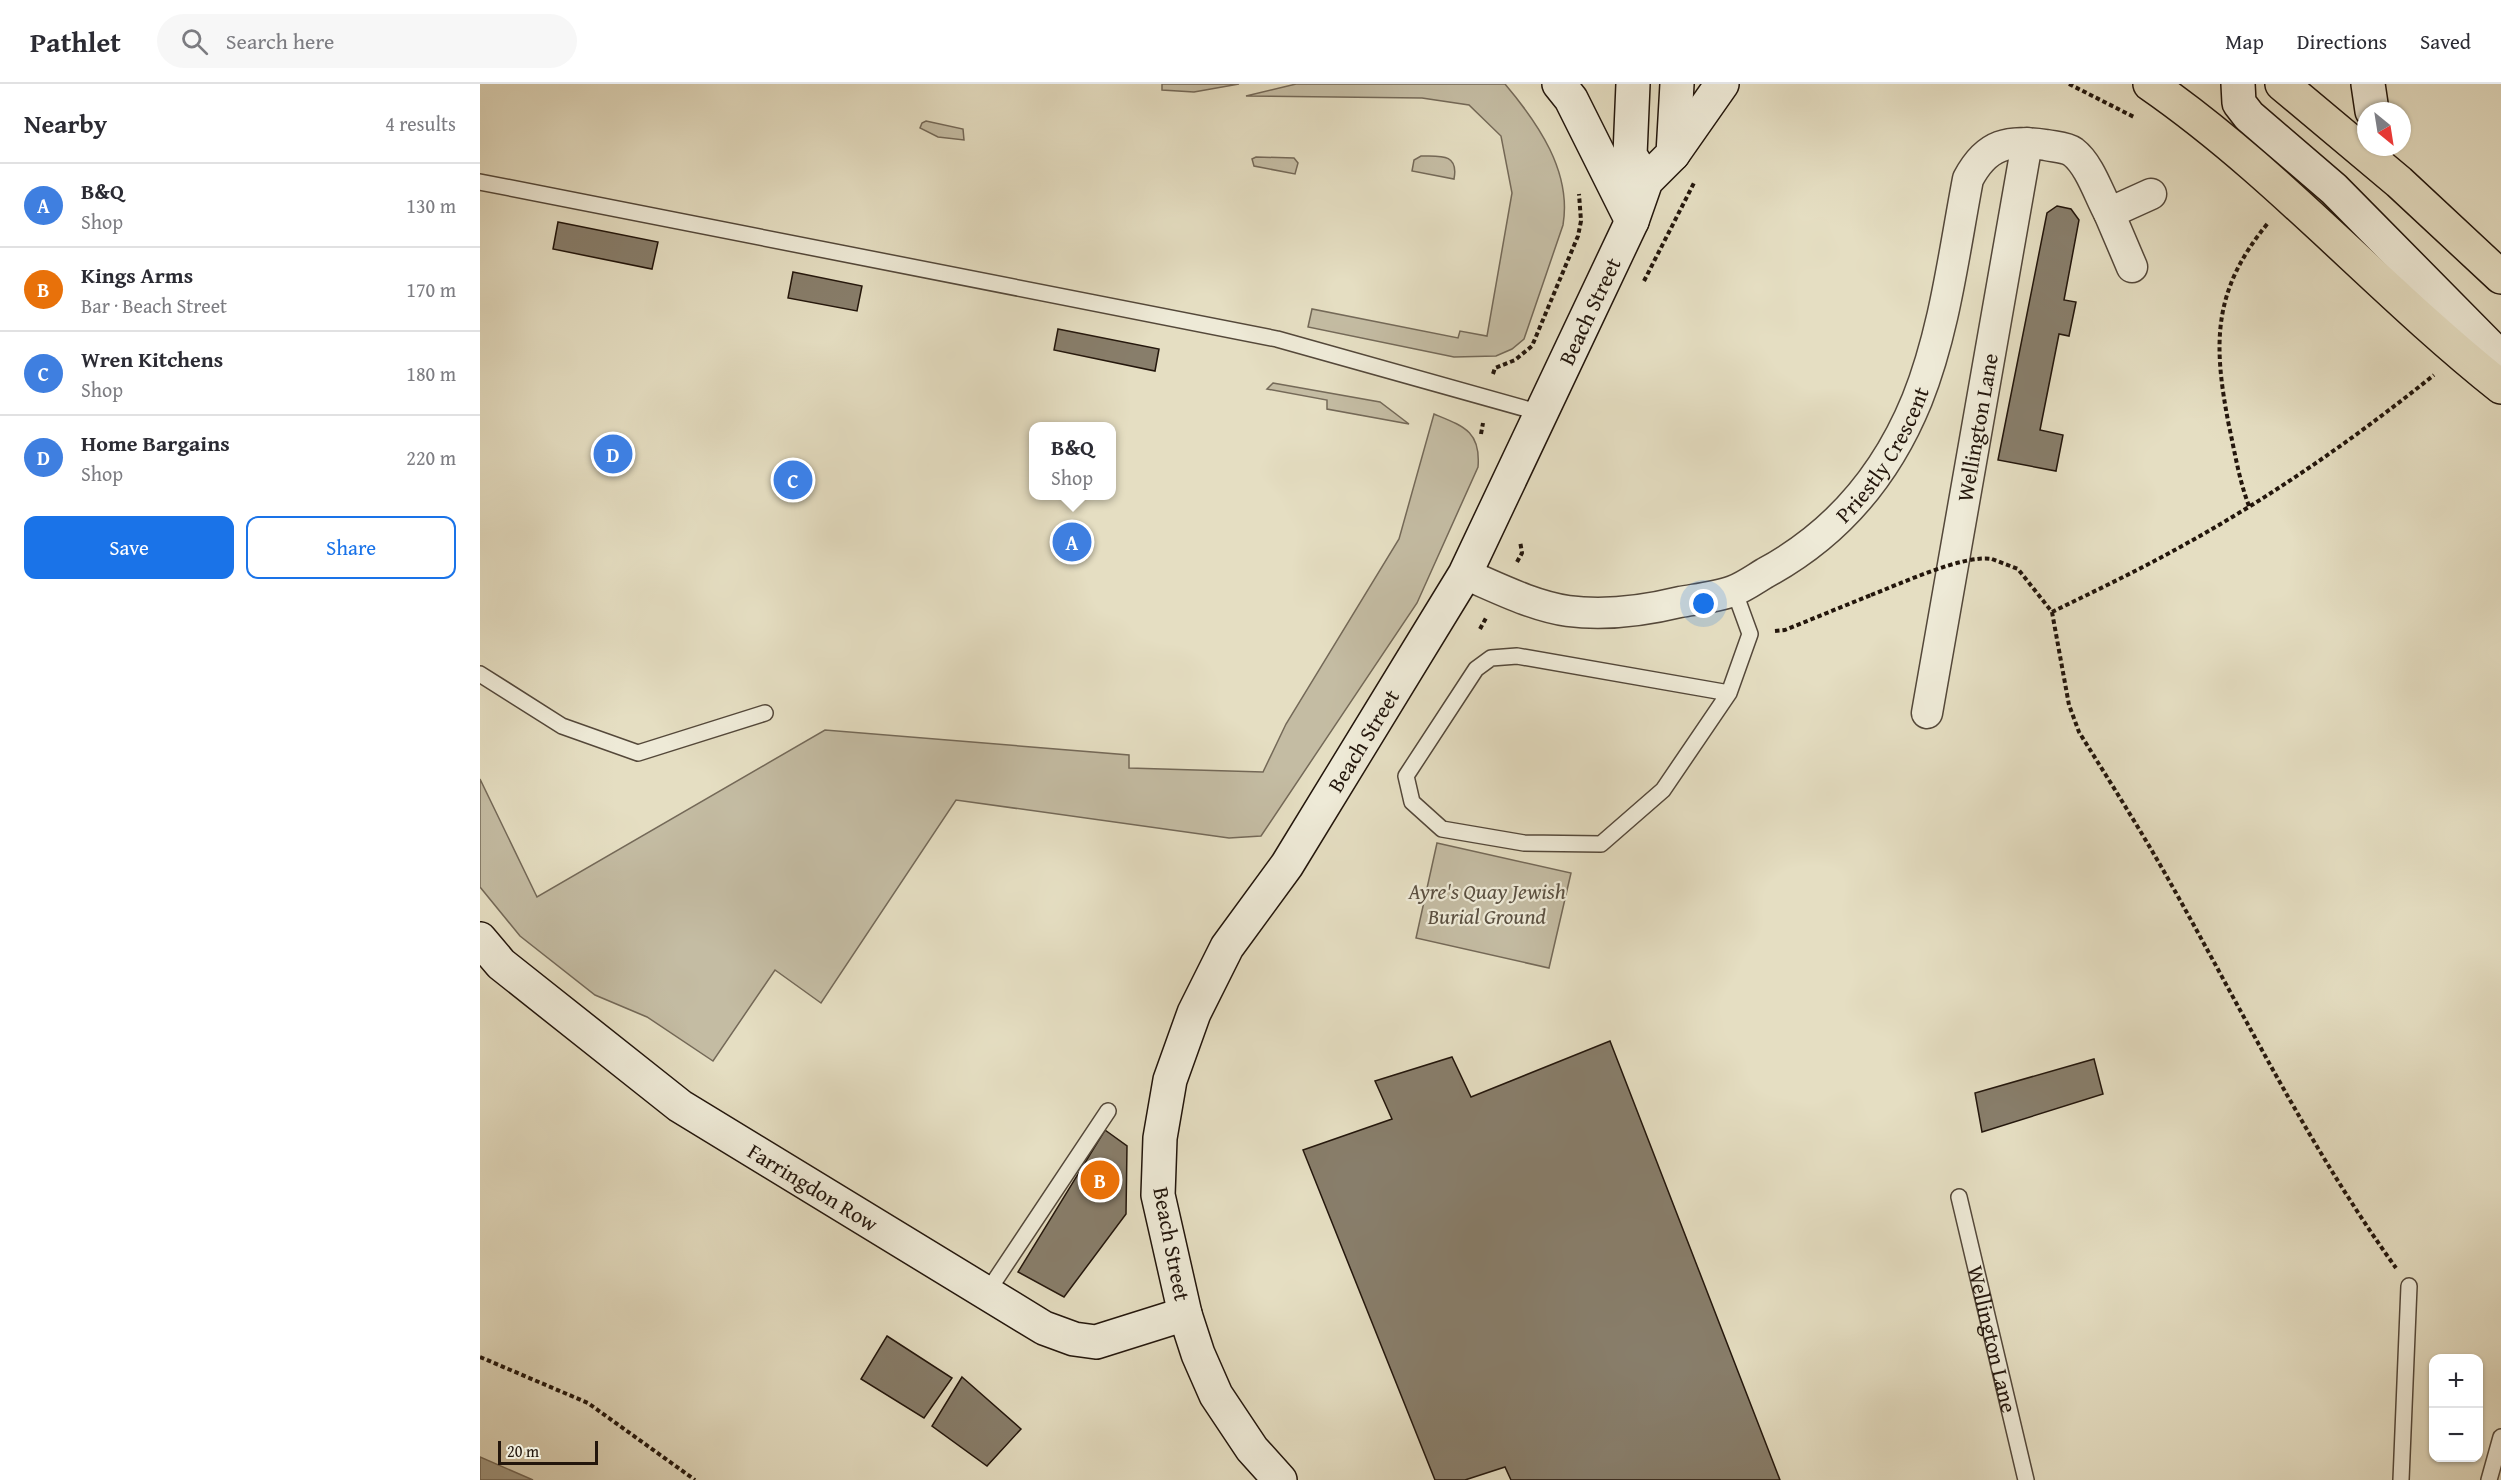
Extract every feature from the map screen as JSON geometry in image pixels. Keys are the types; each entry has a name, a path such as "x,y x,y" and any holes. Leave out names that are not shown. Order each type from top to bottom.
{"highway":[{"path":"2150,84 2201,120 2443,341 2501,387"},
{"path":"2284,85 2399,182 2501,277"}],"street":[{"path":"1559,84 1575,108 1632,222"},
{"path":"1633,84 1630,155 1646,181"},
{"path":"1673,154 1677,84"},
{"name":"Beach Street","path":"1280,1480 1252,1449 1216,1395 1198,1354 1185,1314 1158,1195 1160,1138 1170,1080 1194,1013 1227,947 1287,865 1465,574 1632,222 1646,181 1673,154 1722,84"},
{"path":"2238,84 2240,103 2249,116 2334,189 2501,358"},
{"path":"2368,84 2371,102"},
{"path":"2201,120 2226,123 2249,116 2284,85"},
{"name":"Priestly Crescent","path":"1465,574 1555,607 1605,614 1648,609 1734,590 1799,555 1836,524 1869,486 1892,449 1916,401 1935,351 1968,179 1977,163 1988,152 2004,144 2027,143 2061,147 2073,152 2083,164 2109,213 2132,267"},
{"name":"Wellington Lane","path":"1927,713 2027,143"},
{"path":"2388,156 2399,182"},
{"path":"2109,213 2151,194"},
{"name":"Farringdon Row","path":"480,939 501,964 680,1106 1044,1328 1074,1339 1096,1342 1120,1337 1185,1314"}],"lane":[{"path":"480,182 1277,339 1540,413"},
{"path":"1729,693 1517,656 1491,658 1476,669 1406,776 1412,802 1442,829 1524,843 1601,844 1663,790 1729,693 1750,634 1734,590"},
{"path":"480,674 562,726 638,753 765,713"},
{"path":"986,1293 1108,1111"},
{"name":"Wellington Lane","path":"1959,1197 2026,1480"},
{"path":"2401,1480 2409,1286"},
{"path":"2489,1480 2501,1437"}],"path":[{"path":"1494,368 1524,353 1538,333 1578,236 1581,205 1577,186"},
{"path":"2249,506 2241,486 2220,379 2218,336 2227,296 2239,265 2251,243 2271,219"},
{"path":"2052,612 2181,547 2249,506 2369,427 2438,372"},
{"path":"1750,634 1785,630 1870,595 1963,561 1984,557 2018,569 2052,612 2069,705 2079,732 2170,882 2293,1107 2352,1206 2409,1286"},
{"path":"480,1357 588,1403 695,1480"}],"green space":[{"path":"1162,84 1239,84 1194,92 1162,90"},
{"path":"1296,84 1505,84 1529,115 1550,149 1562,186 1564,205 1563,225 1524,339 1512,349 1496,356 1454,357 1308,327 1312,309 1458,338 1460,331 1487,336 1512,193 1501,136 1469,105 1422,98 1246,96"},
{"path":"926,121 963,129 964,140 938,137 920,128"},
{"path":"1421,156 1441,156 1451,160 1454,164 1454,179 1412,171 1414,160"},
{"path":"1256,157 1294,158 1298,163 1295,174 1254,166 1252,159"},
{"path":"1273,383 1380,402 1409,424 1327,409 1327,400 1267,389"},
{"path":"1434,414 1454,422 1473,438 1478,455 1478,467 1417,603 1261,836 1229,838 956,800 821,1003 775,970 713,1061 647,1017 595,995 520,936 480,887 480,779 537,897 825,730 1129,755 1129,768 1263,772 1286,724 1399,539"},
{"name":"Ayre's Quay Jewish Burial Ground","path":"1437,843 1571,873 1549,968 1416,938"}],"shaded area":[{"path":"480,1457 533,1480 480,1480"}],"building":[{"path":"2057,206 2071,209 2079,220 2064,300 2076,302 2069,336 2059,334 2040,430 2063,435 2056,471 1998,460 2047,213"},
{"path":"558,222 658,242 652,269 553,249"},
{"path":"793,272 862,286 857,311 788,298"},
{"path":"1058,329 1159,349 1155,371 1054,350"},
{"path":"1610,1041 1780,1480 1511,1480 1505,1467 1465,1480 1435,1480 1303,1150 1392,1119 1375,1081 1452,1057 1471,1097"},
{"path":"2094,1059 2103,1094 1982,1132 1975,1093"},
{"path":"1105,1130 1127,1146 1126,1214 1064,1297 1018,1272"},
{"path":"887,1336 952,1378 924,1418 861,1379"},
{"path":"962,1377 1021,1429 987,1466 932,1426"}],"place":[{"name":"Home Bargains","path":"613,454"},
{"name":"Wren Kitchens","path":"793,480"},
{"name":"B&Q","path":"1072,542"},
{"name":"Kings Arms","path":"1100,1180"}]}
